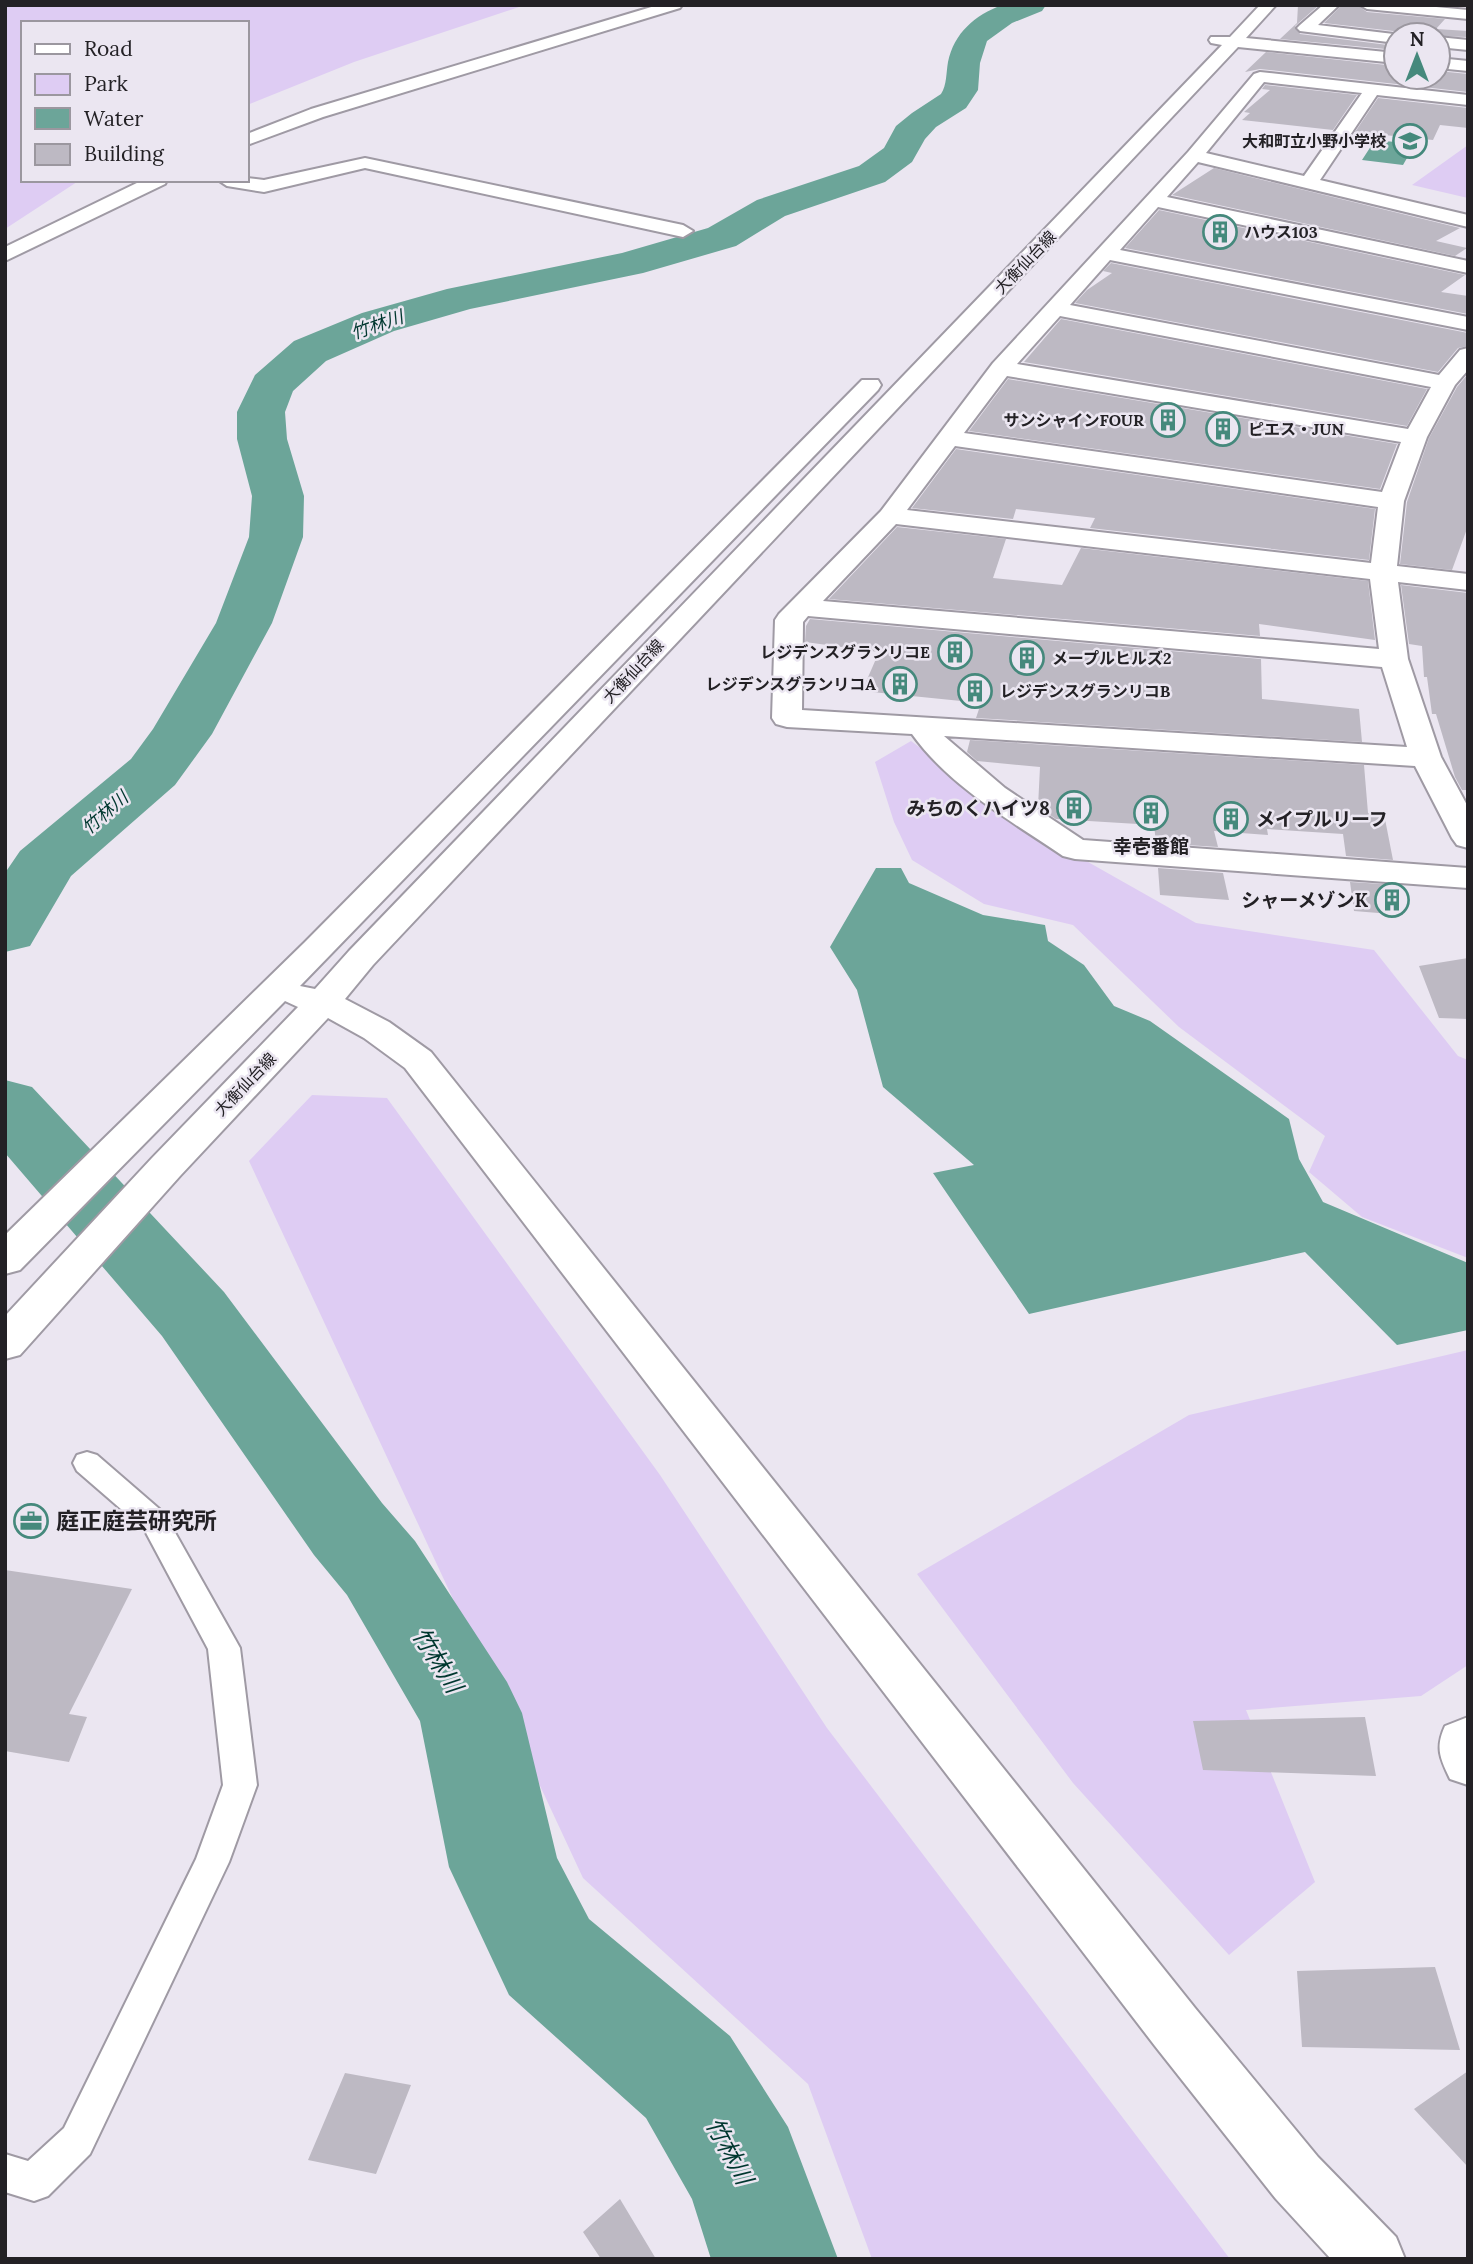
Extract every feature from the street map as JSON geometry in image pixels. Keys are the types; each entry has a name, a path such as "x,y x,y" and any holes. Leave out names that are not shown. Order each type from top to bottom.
{"street":[{"path":"248,140 317,113 675,5"},
{"name":"大衡仙台線","path":"920,334 1224,35 1269,5"},
{"path":"1332,5 1306,28 1382,36"},
{"path":"1367,5 1468,15"},
{"path":"1224,35 1382,56"},
{"name":"大衡仙台線","path":"5,1344 166,1167 727,572 1224,35"},
{"path":"1426,757 787,718 789,620 890,516 1001,368 1194,156 1260,77 1468,100"},
{"path":"1309,182 1373,89"},
{"path":"1194,156 1468,221"},
{"path":"239,182 264,186 365,163 682,231"},
{"path":"5,255 154,182"},
{"path":"1153,200 1468,267"},
{"path":"1106,253 1468,324"},
{"path":"1056,309 1445,383"},
{"path":"1468,355 1445,383 1415,437 1391,501 1383,574 1394,659 1426,757 1468,838"},
{"name":"大衡仙台線","path":"5,1259 276,990 892,363"},
{"path":"1001,368 1415,437"},
{"path":"949,438 1391,501"},
{"path":"890,516 1468,582"},
{"path":"800,607 1394,659"},
{"path":"921,726 934,744 994,795 1075,849 1468,878"},
{"path":"276,990 323,1002 381,1030 418,1060 1175,2027 1297,2178 1374,2259"},
{"path":"1468,1739 1463,1742 1468,1763"}],"lane":[{"path":"5,2173 34,2182 78,2141 212,1862 240,1785 224,1648 154,1521 87,1463"}],"green space":[{"path":"5,5 525,5 354,62 248,105 248,21 21,21 21,182 77,182 5,229"},
{"path":"1468,145 1468,198 1412,185"},
{"path":"911,741 1035,832 1196,923 1374,950 1458,1056 1468,1060 1468,1258 1362,1217 1309,1172 1325,1136 1179,1027 1073,925 984,904 912,860 894,822 875,762"},
{"path":"312,1095 387,1098 660,1475 827,1728 1230,2259 872,2259 808,2084 583,1878 249,1161"},
{"path":"1468,1350 1468,1665 1421,1696 1246,1710 1315,1882 1229,1955 1073,1783 917,1574 1189,1415"}],"water":[{"path":"1375,140 1415,144 1403,165 1362,160"},
{"path":"876,868 901,868 909,883 983,915 1045,925 1048,941 1084,965 1114,1006 1150,1021 1289,1119 1299,1159 1323,1202 1468,1263 1468,1330 1397,1345 1305,1252 1029,1314 933,1173 974,1165 883,1087 857,990 830,947"}],"building":[{"path":"1298,5 1319,5 1295,26 1300,34 1382,44 1382,49 1280,39 1297,23"},
{"path":"1342,5 1357,5 1367,12 1445,19 1382,21 1382,30 1324,23"},
{"path":"1452,30 1468,31 1468,37 1452,36"},
{"path":"1266,52 1382,64 1382,82 1260,69 1245,72"},
{"path":"1452,72 1468,74 1468,92 1452,90"},
{"path":"1265,85 1357,95 1333,130 1242,120 1250,113 1244,112 1270,90 1262,89"},
{"path":"1378,98 1468,108 1468,128 1440,125 1433,140 1355,132"},
{"path":"1214,168 1460,228 1436,241 1467,248 1455,256 1172,195"},
{"path":"1159,210 1465,275 1441,292 1468,296 1468,314 1125,248"},
{"path":"1111,263 1468,333 1468,346 1458,348 1438,372 1075,303 1087,290 1112,273 1103,271"},
{"path":"1061,319 1427,389 1407,426 1024,362"},
{"path":"1468,374 1468,526 1452,570 1400,564 1407,502 1429,438 1457,387"},
{"path":"1008,379 1397,444 1380,489 969,431"},
{"path":"956,449 1375,509 1369,560 1090,528 1095,518 1016,509 1013,519 912,508"},
{"path":"897,527 1006,539 993,578 1062,585 1081,548 1368,581 1375,640 1259,624 1260,636 829,599"},
{"path":"1401,585 1468,593 1468,790 1462,790 1455,777 1436,714 1432,714 1427,677 1424,677 1422,646 1409,644"},
{"path":"810,619 1261,659 1262,699 1359,709 1362,742 976,718 981,703 862,691 879,652 805,642 806,626"},
{"path":"970,740 1364,765 1368,813 1384,814 1393,860 1346,856 1343,834 1267,829 1268,835 1214,831 1218,847 1156,843 1154,825 1056,819 1038,807 1040,767 977,761 967,752"},
{"path":"1158,868 1223,873 1229,900 1160,895"},
{"name":"シャーメゾンK","path":"1350,882 1398,885 1403,915 1354,911"},
{"path":"1468,958 1468,1019 1439,1018 1419,966"},
{"path":"5,1570 132,1589 69,1714 87,1717 69,1762 5,1751"},
{"path":"1365,1717 1376,1776 1203,1770 1193,1721"},
{"path":"1435,1967 1460,2050 1302,2047 1297,1971"},
{"path":"1468,2071 1468,2167 1414,2109"},
{"path":"345,2073 411,2085 376,2174 308,2160"},
{"path":"620,2199 656,2259 601,2259 583,2232"}],"waterway":[{"name":"竹林川","path":"5,931 44,865 153,772 181,734 244,623 276,537 278,496 262,439 261,412 272,385 310,351 378,322 462,298 628,264 722,237 771,208 872,174 899,154 909,134 924,120 954,101 961,90 969,43 976,34 1001,16 1031,5"},
{"name":"竹林川","path":"5,1104 193,1314 348,1529 381,1568 470,1713 504,1867 549,1957 688,2077 744,2171 775,2259"}],"place":[{"name":"大和町立小野小学校","path":"1410,141"},
{"name":"ハウス103","path":"1220,232"},
{"name":"サンシャインFOUR","path":"1168,420"},
{"name":"ピエス・JUN","path":"1223,429"},
{"name":"レジデンスグランリコE","path":"955,652"},
{"name":"メープルヒルズ2","path":"1027,658"},
{"name":"レジデンスグランリコA","path":"900,684"},
{"name":"レジデンスグランリコB","path":"975,691"},
{"name":"みちのくハイツ8","path":"1074,808"},
{"name":"幸壱番館","path":"1151,813"},
{"name":"メイプルリーフ","path":"1231,819"},
{"name":"シャーメゾンK","path":"1392,900"},
{"name":"庭正庭芸研究所","path":"31,1521"}]}
